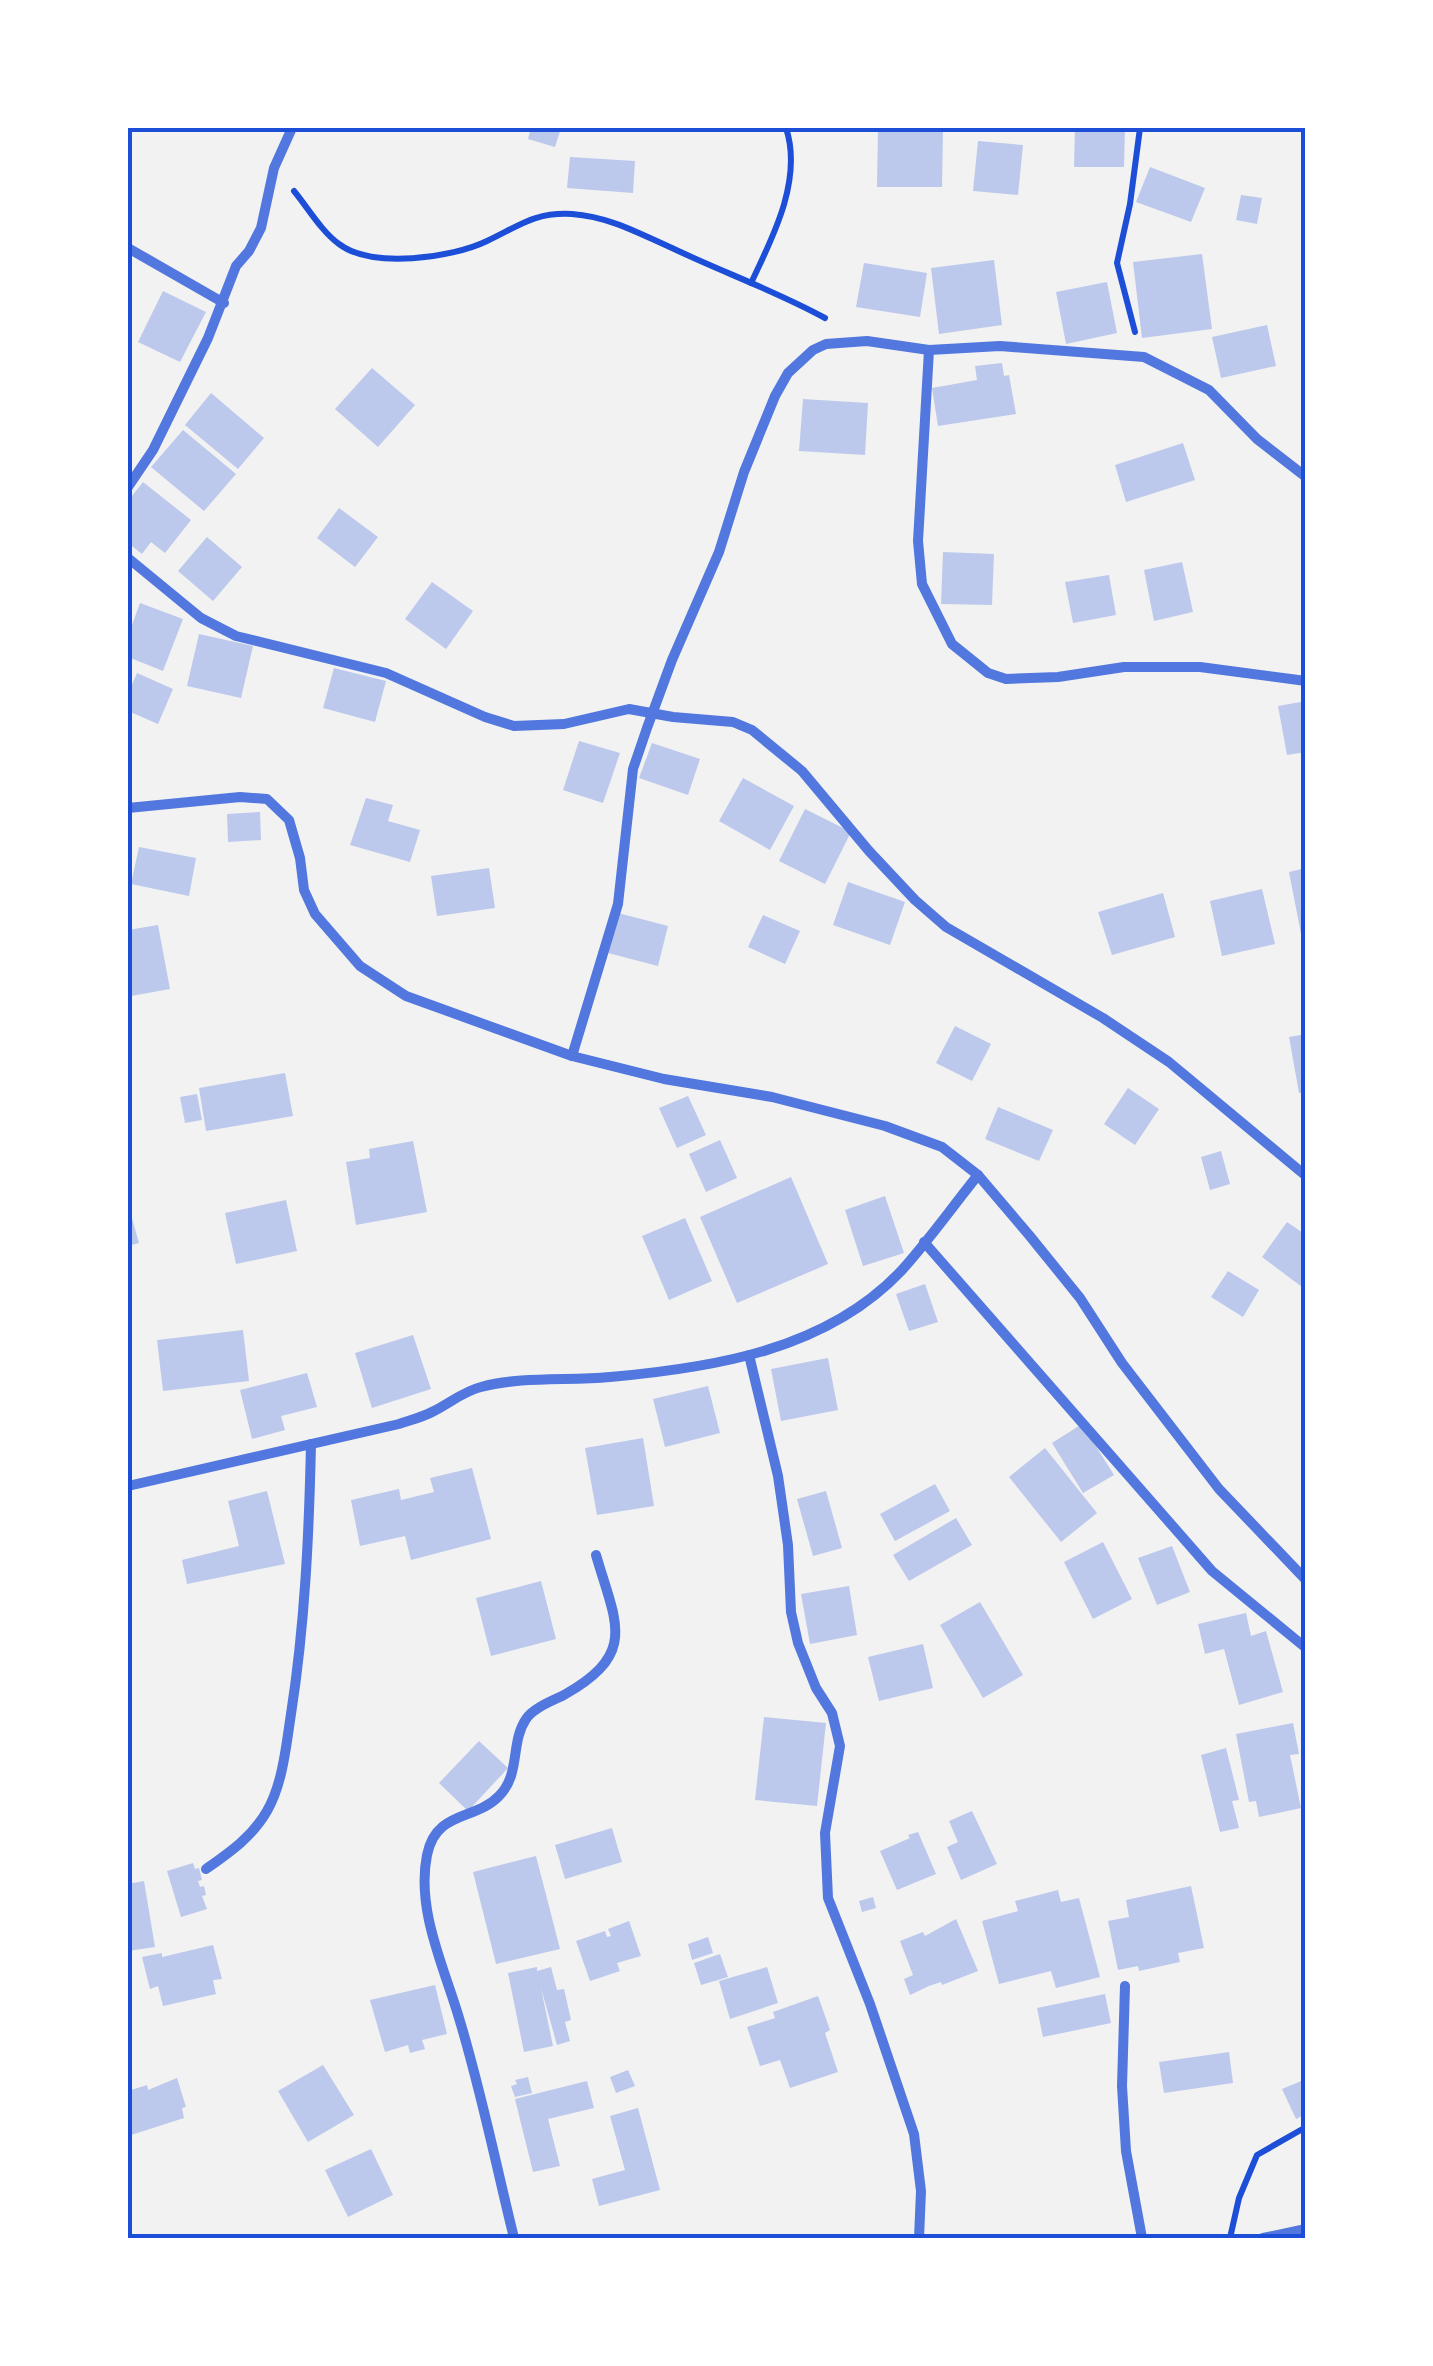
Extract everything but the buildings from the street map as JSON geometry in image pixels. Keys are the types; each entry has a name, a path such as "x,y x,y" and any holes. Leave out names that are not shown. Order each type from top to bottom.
{"street":[{"path":"128,487 153,450 224,303 236,266 260,228 274,168 292,128"},
{"path":"128,248 224,303"},
{"path":"572,1056 618,904 633,769 719,552 744,472 788,373 813,350 826,344 867,341 929,350 1000,346 1144,356 1209,390 1256,439 1306,477"},
{"path":"929,350 918,541 922,584 952,644 988,673 1006,679 1124,666 1200,667 1306,681"},
{"path":"128,558 201,618 236,636 386,673 484,717 514,726 564,724 629,710 733,722 752,730 802,771 881,863 946,927 1104,1018 1169,1062 1306,1176"},
{"path":"128,808 240,797 267,799 289,820 304,890 315,914 360,966 406,996 572,1056 664,1078 772,1097 884,1126 942,1147 978,1175 1080,1298 1122,1363 1218,1489 1306,1580"},
{"path":"128,1486 399,1424 430,1413 476,1388 503,1382 611,1377 710,1365 829,1326 901,1271 978,1175"},
{"path":"924,1242 1212,1571 1306,1648"},
{"path":"749,1355 778,1476 788,1545 791,1612 798,1643 816,1688 832,1713 840,1746 825,1833 828,1898 870,2004 914,2134 920,2191 919,2238"},
{"path":"206,1868 252,1833 269,1808 284,1758 298,1669 308,1560 311,1444"},
{"path":"514,2238 460,2019 430,1922 427,1852 438,1831 454,1818 500,1796 512,1778 521,1728 528,1715 582,1684 609,1659 616,1646 616,1625 596,1555"},
{"path":"1125,1986 1122,2086 1126,2151 1142,2238"},
{"path":"1263,2238 1306,2229"}],"path":[{"path":"751,283 777,228 789,176 792,156 786,128"},
{"path":"1140,128 1117,263 1121,288 1144,356"},
{"path":"274,168 340,245 371,255 435,256 486,242 531,217 572,214 635,228 813,311 867,341"},
{"path":"1230,2238 1238,2198 1258,2155 1306,2127"}]}
